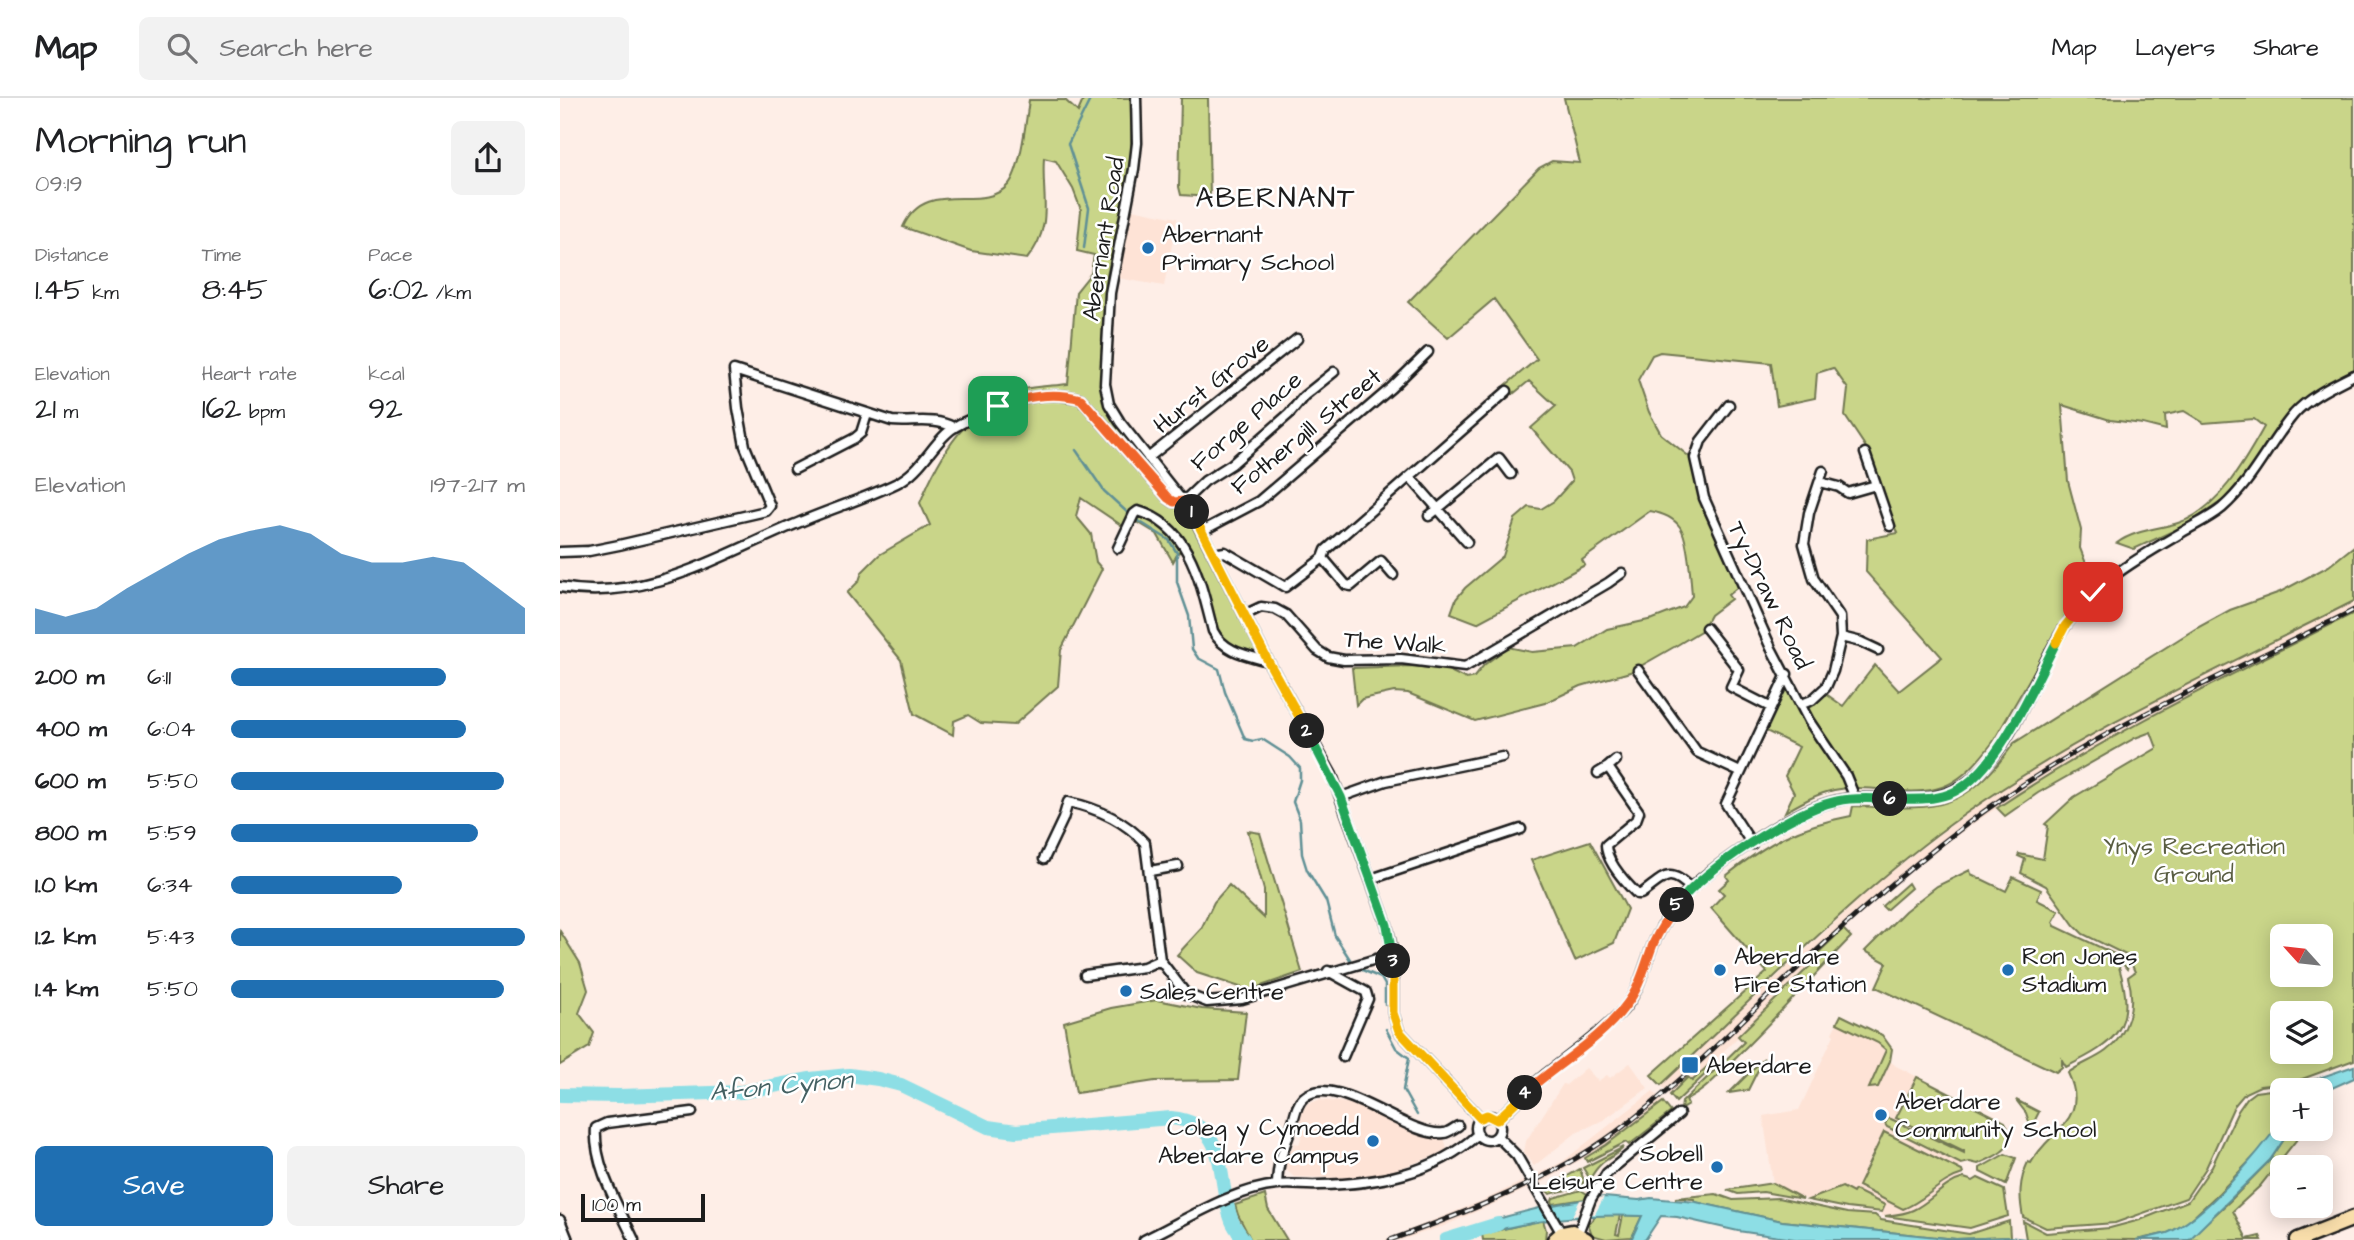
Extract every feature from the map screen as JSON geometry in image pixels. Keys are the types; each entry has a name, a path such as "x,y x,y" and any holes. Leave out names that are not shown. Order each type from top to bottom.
{"main road":[{"path":"2298,1240 2354,1218"},
{"path":"1559,1237 1582,1237"}],"street":[{"name":"Abernant Road","path":"1136,98 1137,144 1133,176 1112,274 1105,384 1109,404 1120,422 1184,501 1268,661 1332,775 1387,925 1393,954 1393,1013 1399,1031 1480,1118"},
{"name":"Hurst Grove","path":"1149,458 1297,339"},
{"name":"Fothergill Street","path":"1202,531 1259,501 1391,388 1428,352"},
{"path":"560,552 589,551 766,511 770,506 745,446 737,408 734,370 867,414 907,423 931,420 953,427"},
{"name":"Forge Place","path":"1184,501 1205,481 1232,464 1289,414 1304,396 1334,372"},
{"path":"1497,1120 1547,1074 1588,1043 1625,1007 1638,988 1655,942 1667,919 1691,889 1752,844 1784,822 1810,809 1836,801 1855,798 1924,800 1950,794 1975,777 1998,750 2065,626 2093,592 2126,565 2219,511 2245,486 2295,413 2316,395 2354,375"},
{"path":"1213,554 1225,552 1285,586 1323,558 1326,550 1507,391"},
{"path":"560,587 597,591 688,573 790,526 899,482 912,473 953,427 1025,397 1069,396 1081,399 1168,498 1174,502 1184,501"},
{"name":"Ty-Draw Road","path":"1729,405 1701,441 1695,458 1704,498 1771,648 1787,674 1809,721 1846,776 1855,798"},
{"path":"795,469 855,439 861,433 867,414"},
{"path":"1865,453 1890,526"},
{"path":"1429,516 1499,458 1511,474"},
{"path":"1802,704 1812,700 1826,687 1833,671 1841,637 1840,617 1814,579 1804,544 1807,522 1824,471"},
{"path":"1410,477 1467,542"},
{"path":"1820,482 1839,486 1848,493 1875,485"},
{"path":"1118,548 1138,511 1170,528 1192,558 1218,640 1226,647 1268,661"},
{"path":"1323,558 1346,585 1351,586 1381,561 1393,575"},
{"name":"The Walk","path":"1244,615 1261,607 1275,608 1286,615 1317,650 1328,657 1344,660 1401,659 1465,667 1622,573"},
{"path":"1706,628 1739,670 1731,687 1770,707"},
{"path":"1841,637 1878,650"},
{"path":"1638,670 1697,752 1740,772"},
{"path":"1752,844 1726,804 1787,674"},
{"path":"1341,797 1386,781 1502,757"},
{"path":"1598,772 1616,760"},
{"path":"1608,767 1639,812 1636,820 1606,845 1606,851 1619,872 1637,894 1641,894 1663,877 1673,875 1691,889"},
{"path":"1044,859 1068,802 1085,806 1133,830 1145,843 1160,960 1186,994 1207,1002 1242,999 1328,971 1393,954"},
{"path":"1371,879 1472,843 1521,829"},
{"path":"1150,871 1178,866"},
{"path":"1085,975 1144,967 1160,960"},
{"path":"1328,971 1366,992 1368,999 1343,1057"},
{"path":"1277,1184 1278,1163 1296,1109 1301,1100 1309,1094 1324,1092 1350,1096 1429,1132 1445,1134 1458,1126"},
{"path":"634,1240 603,1170 596,1128 607,1123 691,1112"},
{"path":"1582,1237 1584,1215 1601,1180 1613,1166 1679,1114"},
{"path":"1487,1115 1497,1120 1500,1126 1497,1136 1487,1139 1478,1134 1476,1124 1480,1118 1487,1115"},
{"path":"1144,1240 1213,1206 1277,1184 1353,1184 1381,1180 1437,1162 1466,1145 1478,1134"},
{"path":"1497,1136 1517,1156 1559,1237"},
{"path":"560,1220 568,1240"}],"shaded area":[{"name":"Abernant Primary School","path":"1132,209 1177,218 1164,286 1118,278"},
{"path":"2354,601 2354,613 2133,725 2041,779 1971,825 1907,872 1860,914 1812,960 1814,963 1692,1082 1688,1078 1670,1095 1661,1085 1877,883 1963,816 2030,770 2127,714"},
{"name":"Aberdare Community School","path":"1841,1015 1882,1035 1892,1049 1890,1061 1896,1066 2002,1119 1963,1162 1958,1171 1961,1179 1951,1182 1911,1212 1882,1216 1882,1212 1847,1208 1781,1193 1773,1183 1763,1116 1799,1110"},
{"path":"1630,1063 1648,1088 1605,1119 1576,1133 1534,1166 1524,1153 1526,1141 1563,1084 1566,1085 1586,1068 1598,1081 1607,1075 1610,1078"},
{"path":"1653,1091 1663,1102 1606,1145 1545,1181 1444,1226 1401,1240 1384,1240 1484,1200 1562,1162"},
{"name":"Coleg y Cymoedd Aberdare Campus","path":"1319,1100 1357,1104 1367,1110 1369,1108 1444,1138 1447,1148 1445,1152 1387,1173 1347,1178 1294,1177 1285,1169 1285,1160 1295,1143 1299,1144 1302,1135 1298,1134 1302,1112 1307,1104"}],"green space":[{"path":"1084,98 1132,98 1131,165 1107,276 1101,361 1101,385 1105,403 1113,421 1183,509 1260,655 1228,645 1220,639 1187,547 1178,553 1173,562 1157,534 1129,517 1124,527 1081,498 1076,516 1091,534 1096,562 1102,569 1061,650 1058,686 1014,725 981,723 968,715 954,721 953,735 914,714 901,660 847,593 879,555 930,525 920,503 936,467 971,421 985,408 1020,390 1068,384 1076,292 1091,273 1094,255 1077,251 1081,210 1073,189 1056,161 1044,158 1044,222 1036,246 1027,259 971,251 903,227 913,212 925,203 939,199 983,197 997,193 1008,185 1020,157 1029,100 1065,100 1078,112"},
{"path":"1181,98 1208,98 1210,197 1181,195"},
{"path":"1564,98 2354,98 2354,371 2312,393 2225,499 2186,525 2134,549 2117,543 2139,533 2178,523 2205,508 2228,483 2264,427 2254,419 2204,423 2184,411 2165,415 2166,430 2110,420 2062,405 2068,481 2081,530 2080,548 2094,584 2066,616 1993,742 1960,778 1936,789 1841,789 1815,796 1785,812 1794,793 1785,776 1799,747 1764,730 1787,684 1800,712 1826,694 1843,706 1875,665 1899,691 1942,657 1866,572 1867,539 1898,533 1867,449 1845,416 1848,389 1833,368 1817,373 1815,398 1777,406 1771,363 1660,352 1652,355 1638,380 1649,412 1661,434 1691,458 1702,500 1739,586 1728,595 1731,599 1710,615 1702,630 1630,672 1581,686 1545,703 1475,721 1408,693 1394,692 1362,699 1356,705 1352,668 1413,666 1448,670 1466,679 1474,677 1484,665 1508,647 1532,652 1577,648 1607,629 1653,619 1684,607 1692,596 1689,560 1683,533 1670,518 1650,511 1582,560 1585,565 1477,623 1451,613 1456,599 1465,588 1503,556 1515,519 1529,507 1541,509 1554,501 1572,481 1569,472 1531,428 1556,406 1529,381 1513,394 1506,385 1537,359 1494,299 1448,338 1408,302 1539,168 1552,161 1580,163"},
{"path":"2354,546 2354,601 2107,726 2011,783 1965,814 1924,844 1846,910 1661,1085 1651,1075 1767,972 1711,908 1724,894 1719,889 1729,880 1726,876 1741,864 1799,830 1851,816 1853,806 1927,806 1945,803 1962,795 1979,784 1996,767 2014,743 2195,629 2230,610 2280,592 2329,566"},
{"name":"Ynys Recreation Ground","path":"2354,613 2354,1060 2305,1078 2270,1078 2270,1085 2245,1093 2234,1106 2206,1168 2186,1198 2115,1223 2046,1228 2023,1217 2021,1189 2025,1169 2028,1162 2031,1163 2071,1114 2074,1089 2068,1073 2106,1051 2120,1036 2131,1008 2128,977 2135,972 2128,956 2083,934 2046,886 2021,873 2025,859 2018,856 2019,854 2043,859 2048,826 2045,824 2074,797 2157,748 2151,732 2135,738 2038,793 2005,816 1997,808 2083,754 2218,681"},
{"path":"1248,831 1260,833 1302,972 1249,990 1197,973 1177,955 1201,929 1214,902 1229,885 1264,918 1264,890"},
{"path":"1590,841 1627,909 1614,943 1575,961 1531,860"},
{"name":"Ron Jones Stadium","path":"1970,870 1971,874 2006,891 2013,877 2041,890 2037,900 2059,911 2053,922 2055,926 2125,959 2127,969 2122,963 2119,967 2124,987 2124,1018 2110,1040 2066,1067 2062,1060 2062,1067 2056,1072 1876,987 1887,963 1865,951 1905,911 1937,886"},
{"path":"1908,883 1911,888 1886,910 1882,906"},
{"path":"1843,929 1851,937 1718,1076 1686,1100 1688,1105 1681,1109 1682,1102 1744,1042 1738,1036 1813,963 1811,960"},
{"path":"560,931 580,963 588,990 579,1013 594,1033 589,1047 560,1065"},
{"path":"1157,1000 1202,1009 1246,1012 1238,1080 1155,1081 1076,1093 1064,1022 1111,1008"},
{"path":"1841,1015 1882,1035 1892,1049 1890,1061 1878,1087 1869,1088 1886,1050 1878,1043 1837,1023"},
{"path":"1764,1058 1748,1090 1729,1093"},
{"path":"1710,1064 1713,1067 1676,1102 1670,1095 1688,1077 1692,1081"},
{"path":"1917,1077 2005,1122 2010,1138 2005,1149 1978,1164 1961,1164 1887,1127 1885,1124 1888,1118 1964,1153 1896,1118"},
{"path":"2270,1090 2270,1137 2219,1193 2186,1224 2168,1233 2136,1240 2026,1239 2023,1221 2046,1233 2110,1228 2140,1220 2188,1201 2211,1168 2238,1111 2255,1092"},
{"path":"2016,1100 2039,1112 2031,1128 2026,1113"},
{"path":"1663,1102 1671,1112 1629,1145 1626,1142 1587,1162 1585,1158"},
{"path":"1884,1132 1962,1171 1963,1174 1903,1209 1858,1186"},
{"path":"2283,1141 2296,1141 2284,1155 2273,1155"},
{"path":"1624,1147 1603,1163 1590,1179 1583,1168"},
{"path":"2005,1154 2016,1158 2006,1185 1980,1172 1980,1168"},
{"path":"2270,1160 2270,1173 2233,1211 2247,1239 2260,1236 2262,1240 2187,1240"},
{"path":"1580,1169 1584,1181 1580,1187 1550,1194 1545,1189"},
{"path":"1964,1178 1973,1181 1978,1178 2004,1190 2008,1216 1970,1228 1885,1216 1913,1210 1950,1184"},
{"path":"1773,1183 1803,1199 1763,1192 1738,1194 1727,1190"},
{"path":"1842,1187 1853,1193 1855,1190 1885,1205 1882,1212 1808,1200"},
{"path":"1581,1190 1587,1194 1585,1199 1553,1204 1553,1198"},
{"path":"1716,1194 1733,1200 1778,1198 1847,1213 1875,1215 1881,1220 1969,1234 2009,1221 2010,1237 1956,1239 1782,1221 1695,1202 1694,1199 1675,1198"},
{"path":"1265,1195 1268,1209 1287,1240 1251,1240 1238,1215 1235,1205"},
{"path":"1595,1214 1620,1215 1616,1234 1619,1235 1623,1215 1642,1216 1632,1237 1606,1239 1592,1235 1588,1223 1593,1220"},
{"path":"1543,1220 1545,1240 1483,1240 1482,1234"}],"water":[{"path":"2354,1066 2354,1078 2333,1088 2333,1078 2319,1078"},
{"path":"2270,1136 2270,1141 2283,1141 2273,1155 2270,1155 2270,1160 2191,1238 2136,1240 2167,1233 2181,1226 2213,1200"},
{"path":"1604,1197 1696,1202 1782,1221 1956,1239 2010,1237 2033,1240 1801,1240 1661,1216 1645,1240 1631,1240 1642,1216 1561,1219 1482,1234 1479,1225 1541,1208"}],"pier":[{"path":"1604,1197 1595,1214 1572,1216 1580,1200"}],"waterway":[{"path":"1084,248 1089,208 1068,144 1091,98"},
{"path":"1076,450 1104,491 1129,514"},
{"path":"1137,520 1169,540 1177,553 1177,582 1189,616 1192,649 1198,658 1219,669 1225,692 1245,739 1262,739 1290,757 1300,768 1300,780 1293,802 1300,820 1302,854 1307,870 1326,901 1335,936 1351,961"},
{"path":"1360,969 1381,978 1385,985 1385,1004"},
{"path":"1386,1029 1396,1048 1409,1058 1403,1090 1417,1115"},
{"name":"Afon Cynon","path":"560,1095 742,1092 810,1079 849,1075 901,1085 988,1127 1016,1131 1171,1118 1190,1122 1204,1131 1213,1142 1232,1221 1244,1240"},
{"name":"Afon Cynon","path":"1446,1240 1498,1224"}],"railway":[{"path":"1390,1240 1507,1194 1563,1166 1616,1132 1677,1082 1892,884 2012,792 2058,762 2155,708 2354,610"}],"place":[{"name":"Abernant Primary School","path":"1148,248"},
{"name":"Aberdare Fire Station","path":"1720,970"},
{"name":"Ron Jones Stadium","path":"2008,970"},
{"name":"Sales Centre","path":"1126,991"},
{"name":"Aberdare","path":"1690,1065"},
{"name":"Aberdare Community School","path":"1881,1115"},
{"name":"Coleg y Cymoedd Aberdare Campus","path":"1373,1141"},
{"name":"Sobell Leisure Centre","path":"1717,1167"}],"district":[{"name":"ABERNANT","path":"1276,197"}],"route":[{"path":"998,406 1025,397 1053,395 1081,399 1168,498 1174,502 1184,501 1268,661 1332,775 1341,797 1387,925 1393,954 1393,1013 1399,1031 1480,1118 1487,1115 1497,1120 1536,1083 1604,1029 1625,1007 1638,988 1655,942 1667,919 1685,894 1704,877 1784,822 1810,809 1855,798 1924,800 1950,794 1975,777 1998,750 2065,626 2093,592"}]}
